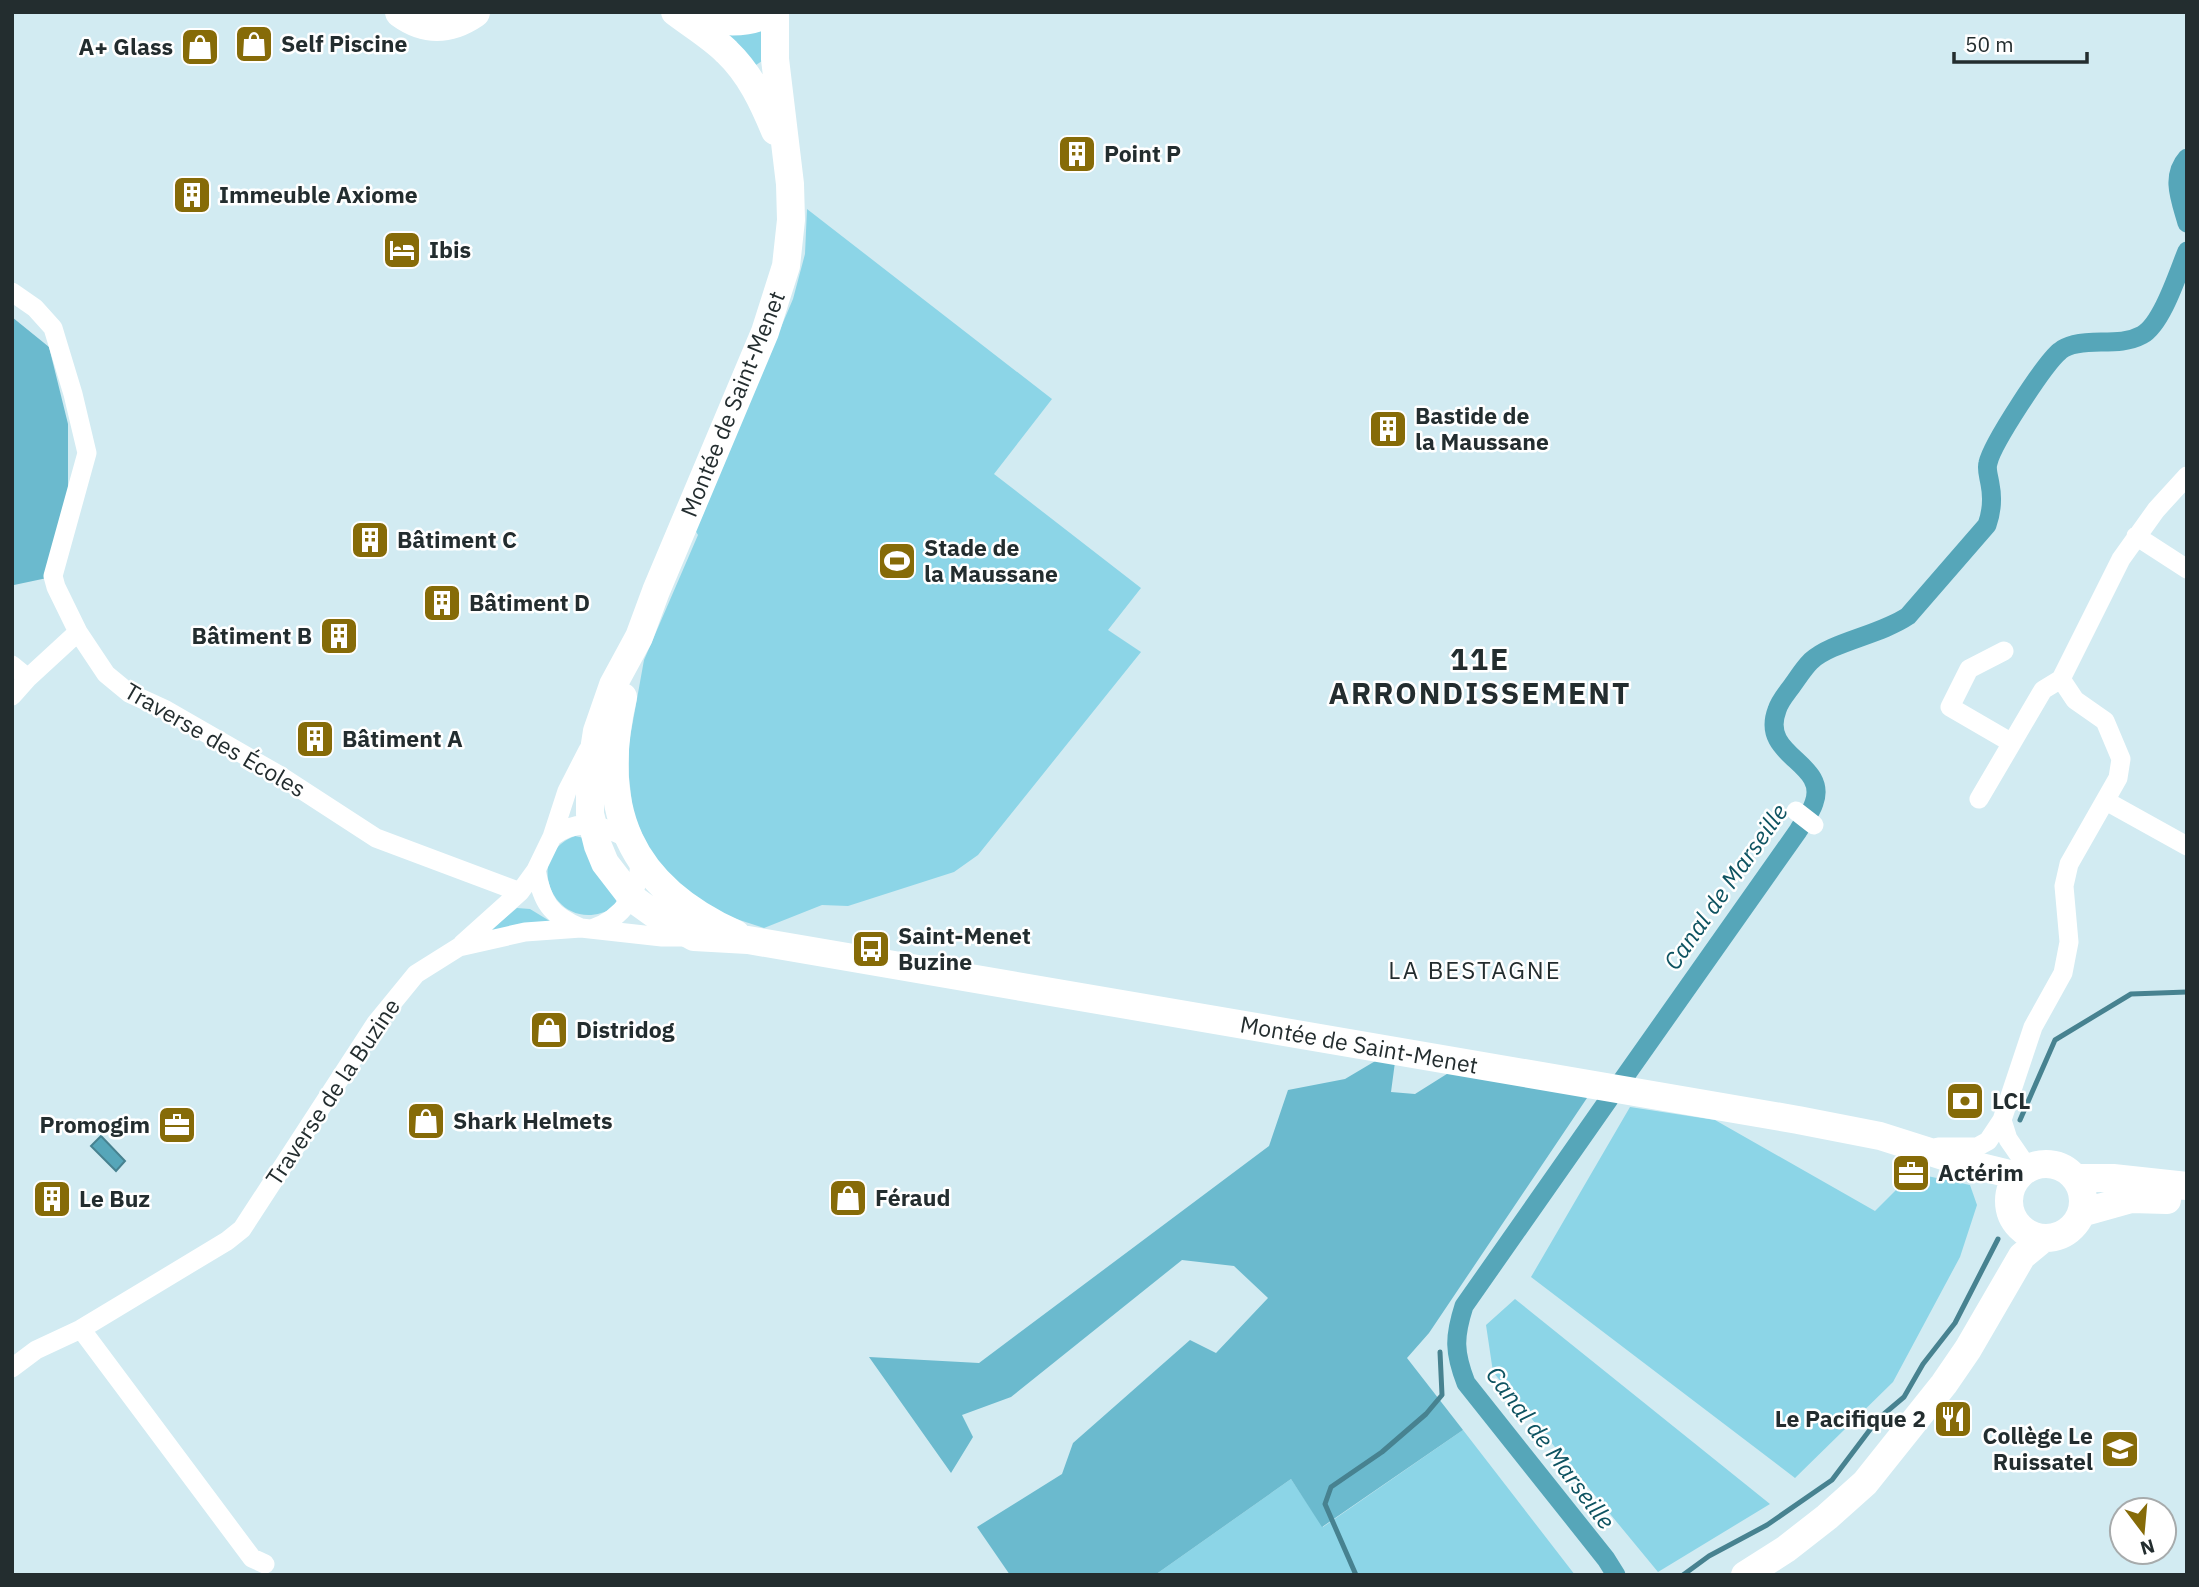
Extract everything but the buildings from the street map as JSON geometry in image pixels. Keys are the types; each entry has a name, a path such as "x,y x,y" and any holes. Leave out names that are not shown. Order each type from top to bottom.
{"main road":[{"path":"401,12 432,26 454,24 474,12"},
{"name":"Montée de Saint-Menet","path":"675,12 727,52 749,78 764,103 786,156"},
{"path":"698,12 707,17 735,20 767,12"},
{"name":"Montée de Saint-Menet","path":"775,12 775,59 790,184 786,266 765,332 636,643 613,685 597,730 590,776 592,824 605,863 632,898 694,937 748,940 1880,1136 2018,1180"},
{"name":"Montée de Saint-Menet","path":"775,59 785,28 795,12"},
{"name":"Montée de Saint-Menet","path":"636,643 620,711 615,749 616,802 634,850 674,896 698,915 748,940"},
{"path":"2040,1164 2054,1164 2066,1169 2076,1178 2083,1195 2081,1213 2070,1229 2053,1237 2029,1241 2009,1208 2018,1180 2040,1164"},
{"path":"2076,1178 2113,1178 2187,1186"},
{"path":"2081,1213 2131,1199 2187,1201"},
{"path":"1745,1575 1795,1542 1865,1483 1944,1384 1968,1349 2029,1241"}],"street":[{"name":"Traverse des Écoles","path":"12,292 35,307 53,328 88,453 53,576 78,632 106,674 129,693 166,710 279,775 376,838 520,892"},
{"path":"1979,799 2043,690 2061,678 2121,558 2156,510 2187,476"},
{"path":"2136,536 2187,569"},
{"path":"12,696 78,632"},
{"path":"2004,651 1969,669 1950,707 2012,743"},
{"path":"12,665 28,678"},
{"path":"1915,1145 1977,1147 1988,1141 2002,1120 2033,1027 2063,973 2069,942 2064,886 2069,864 2118,778 2121,759 2105,721 2075,700 2061,678"},
{"name":"Montée de Saint-Menet","path":"459,947 520,892 536,870 552,837 567,791 597,730"},
{"path":"2106,801 2187,846"},
{"path":"1796,811 1814,825"},
{"path":"552,837 568,828 592,824"},
{"name":"Montée de Saint-Menet","path":"592,824 609,828 634,850"},
{"path":"536,870 540,892 548,907 565,921 586,929 615,918 632,898 640,873 634,850"},
{"name":"Traverse de la Buzine","path":"12,1368 36,1350 81,1329 227,1241 242,1228 376,1023 416,974 459,947 515,933 586,929 662,937 694,937"},
{"path":"2002,1120 2018,1180"},
{"path":"81,1329 251,1558 265,1564"}],"shaded area":[{"path":"761,25 762,61 756,65 720,30"},
{"name":"Stade de la Maussane","path":"807,209 1052,399 994,474 1141,588 1108,630 1141,652 978,855 954,872 848,906 822,905 764,928 715,912 656,866 633,813 629,743 644,660 698,535 695,530 793,299 805,254"},
{"path":"12,317 49,347 68,424 68,495 47,578 14,585"},
{"path":"575,836 584,838 617,899 615,907 594,915 576,913 562,905 552,892 548,877 549,861 558,846"},
{"path":"517,908 530,909 553,923 488,932"},
{"path":"1377,1060 1395,1062 1391,1092 1415,1094 1450,1072 1589,1095 1429,1333 1407,1358 1463,1430 1322,1527 1291,1479 1155,1575 1010,1575 977,1527 1062,1474 1073,1443 1190,1340 1216,1353 1268,1298 1234,1266 1182,1260 1011,1397 962,1415 973,1437 951,1473 869,1357 979,1363 1269,1146 1288,1090 1345,1079"},
{"path":"1630,1107 1715,1120 1875,1211 1913,1173 1970,1185 1977,1205 1960,1257 1893,1382 1795,1478 1531,1277"},
{"path":"101,1136 125,1161 116,1171 91,1146"},
{"path":"1515,1299 1770,1504 1658,1572 1493,1372 1486,1325"},
{"path":"1463,1430 1575,1575 1155,1575 1291,1479 1323,1527"}],"waterway":[{"name":"Canal de Marseille","path":"2187,158 2182,165 2178,181 2187,223"},
{"name":"Canal de Marseille","path":"1621,1082 1813,807 1816,789 1812,778 1777,739 1774,726 1782,699 1806,666 1820,654 1908,616 1987,525 1992,500 1988,463 2009,422 2043,371 2060,351 2069,346 2117,342 2142,335 2156,320 2169,297 2187,251"},
{"path":"2020,1120 2055,1040 2131,994 2187,992"},
{"name":"Canal de Marseille","path":"1609,1099 1464,1306 1457,1344 1466,1383 1616,1575"},
{"path":"1683,1575 1709,1556 1767,1525 1832,1480 1878,1419 1904,1397 1923,1364 1955,1323 1998,1239"},
{"path":"1356,1575 1325,1504 1331,1487 1382,1452 1426,1414 1442,1395 1440,1352"}],"place":[{"name":"Self Piscine","path":"254,44"},
{"name":"A+ Glass","path":"200,47"},
{"name":"Point P","path":"1077,154"},
{"name":"Immeuble Axiome","path":"192,195"},
{"name":"Ibis","path":"402,250"},
{"name":"Bastide de la Maussane","path":"1388,429"},
{"name":"Bâtiment C","path":"370,540"},
{"name":"Stade de la Maussane","path":"897,561"},
{"name":"Bâtiment D","path":"442,603"},
{"name":"Bâtiment B","path":"339,636"},
{"name":"Bâtiment A","path":"315,739"},
{"name":"Saint-Menet Buzine","path":"871,949"},
{"name":"Distridog","path":"549,1030"},
{"name":"LCL","path":"1965,1101"},
{"name":"Shark Helmets","path":"426,1121"},
{"name":"Promogim","path":"177,1125"},
{"name":"Actérim","path":"1911,1173"},
{"name":"Féraud","path":"848,1198"},
{"name":"Le Buz","path":"52,1199"},
{"name":"Le Pacifique 2","path":"1953,1419"},
{"name":"Collège Le Ruissatel","path":"2120,1449"}],"district":[{"name":"11E ARRONDISSEMENT","path":"1480,677"},
{"name":"LA BESTAGNE","path":"1475,971"}]}
